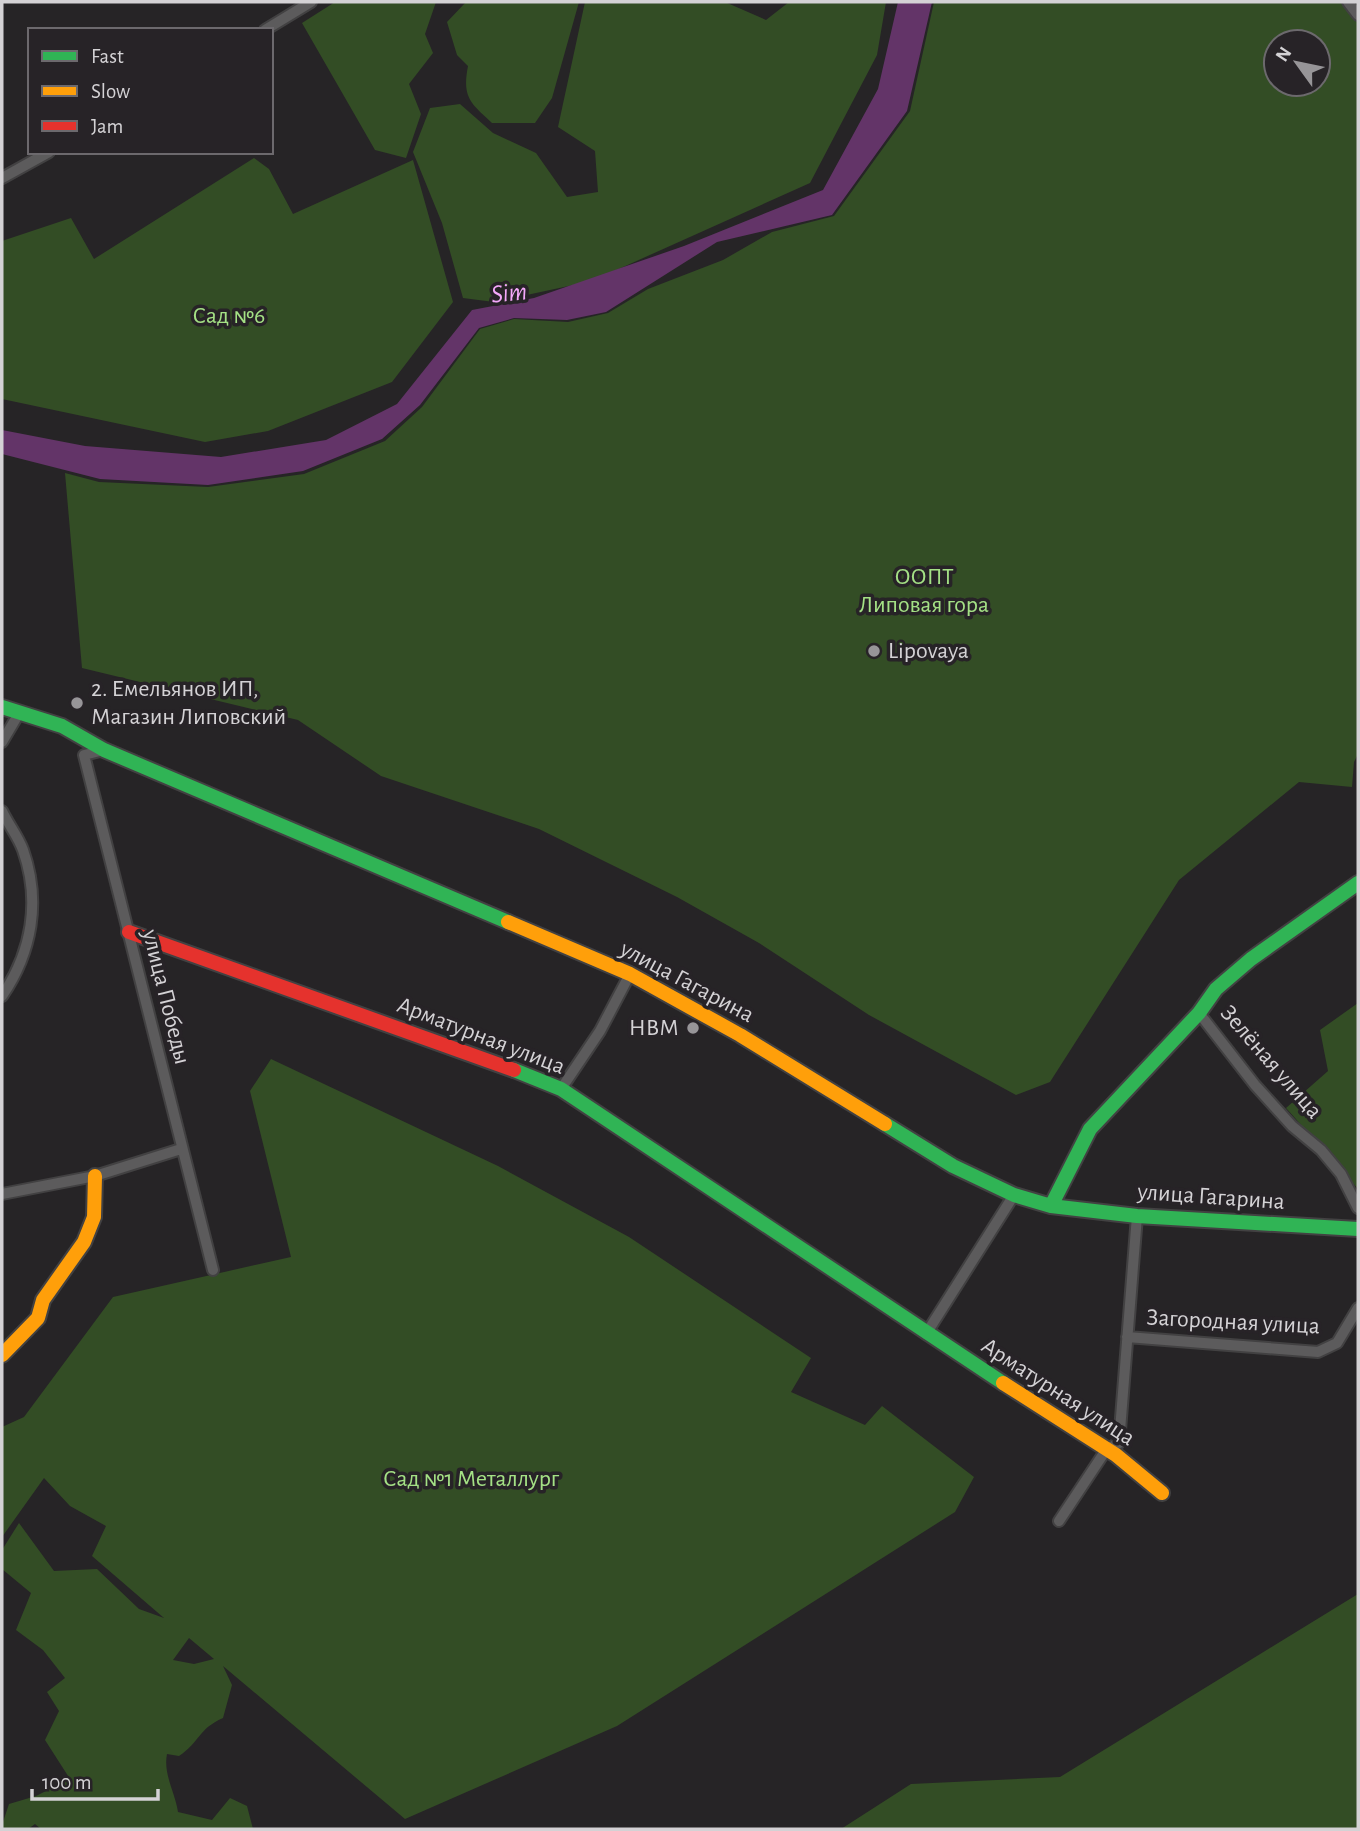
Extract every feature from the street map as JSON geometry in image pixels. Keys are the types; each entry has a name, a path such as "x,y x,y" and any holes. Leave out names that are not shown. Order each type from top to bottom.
{"street":[{"path":"267,28 310,2"},
{"path":"1348,2 1358,15"},
{"path":"2,178 45,154"},
{"name":"улица Гагарина","path":"2,707 18,715 62,726 104,750 630,974 719,1022 953,1166 1014,1195 1051,1206 1137,1216 1358,1229"},
{"path":"2,742 18,715"},
{"name":"улица Победы","path":"104,750 84,755 213,1270"},
{"path":"2,811 23,848 32,888 31,924 22,965 2,996"},
{"name":"Зелёная улица","path":"1051,1206 1090,1129 1199,1013 1216,989 1251,959 1358,883"},
{"name":"Арматурная улица","path":"129,932 479,1056 561,1089 926,1334 1106,1450 1161,1493"},
{"path":"561,1089 600,1031 630,974"},
{"name":"Зелёная улица","path":"1199,1013 1255,1085 1292,1126 1321,1150 1341,1174 1358,1208"},
{"path":"2,1194 95,1176 181,1149"},
{"path":"2,1355 20,1340 38,1318 43,1300 84,1242 94,1217 95,1176"},
{"path":"926,1334 1014,1195"},
{"name":"Загородная улица","path":"1059,1521 1106,1450 1119,1443 1137,1216"},
{"name":"Загородная улица","path":"1127,1337 1318,1352 1336,1343 1358,1308"}],"green space":[{"path":"335,2 436,2 425,34 433,53 409,84 421,114 406,158 375,150 302,23"},
{"path":"466,2 579,2 552,98 535,123 492,123 470,99 466,85 468,66 457,55 447,22"},
{"path":"585,2 725,2 766,20 789,2 886,2 877,55 810,183 592,281 494,302 463,298 442,223 413,152 430,108 460,104 493,133 536,153 567,197 598,192 595,151 558,127"},
{"name":"ООПТ Липовая гора","path":"934,2 1358,2 1358,754 1354,762 1352,787 1299,782 1179,880 1050,1082 1016,1095 869,1015 759,943 677,897 539,829 381,776 298,720 82,668 65,473 99,482 208,487 304,474 385,441 422,407 480,329 514,319 568,322 608,313 648,289 723,260 772,232 834,216 910,111"},
{"name":"Сад №6","path":"254,158 269,169 293,214 413,160 453,302 392,382 268,431 205,442 2,399 2,241 71,218 94,259"},
{"path":"1358,1003 1358,1189 1286,1108 1328,1071 1320,1030"},
{"name":"Сад №1 Металлург","path":"271,1059 498,1166 629,1237 811,1358 791,1392 865,1425 882,1406 974,1477 955,1512 617,1726 405,1819 223,1666 232,1685 223,1718 204,1731 179,1756 167,1754 168,1776 178,1812 212,1820 230,1798 247,1806 253,1829 41,1829 35,1824 28,1829 4,1829 2,1825 9,1804 36,1796 70,1779 45,1740 59,1711 47,1692 65,1678 43,1650 16,1630 31,1593 2,1569 2,1550 19,1523 54,1571 97,1569 139,1609 164,1618 92,1556 106,1526 70,1506 44,1478 2,1537 2,1427 24,1417 113,1297 291,1257 250,1091","holes":["189,1638 214,1659 194,1664 173,1660"]},
{"path":"1358,1594 1358,1829 841,1829 911,1784 1060,1777"}],"shaded area":[{"path":"898,2 932,2 907,111 832,215 717,242 606,312 567,320 514,318 479,328 420,405 382,439 303,471 208,485 100,479 2,454 2,430 85,446 221,457 326,440 397,404 472,310 534,298 684,246 823,190 878,89"}],"traffic: fast":[{"path":"2,707 62,726 104,750 508,922"},
{"path":"1051,1206 1090,1129 1199,1013 1216,989 1251,959 1358,883"},
{"path":"514,1070 561,1089 1003,1383"},
{"path":"885,1124 953,1166 1014,1195 1051,1206 1137,1216 1358,1229"}],"traffic: slow":[{"path":"508,922 630,974 740,1035 885,1124"},
{"path":"2,1355 38,1318 43,1300 84,1242 94,1217 95,1176"},
{"path":"1003,1383 1116,1455 1162,1493"}],"traffic: jam":[{"path":"129,932 514,1070"}],"place":[{"name":"Lipovaya","path":"874,651"},
{"name":"2. Емельянов ИП, Магазин Липовский","path":"77,703"},
{"name":"НВМ","path":"693,1028"}],"water label":[{"name":"Sim","path":"509,293"}]}
